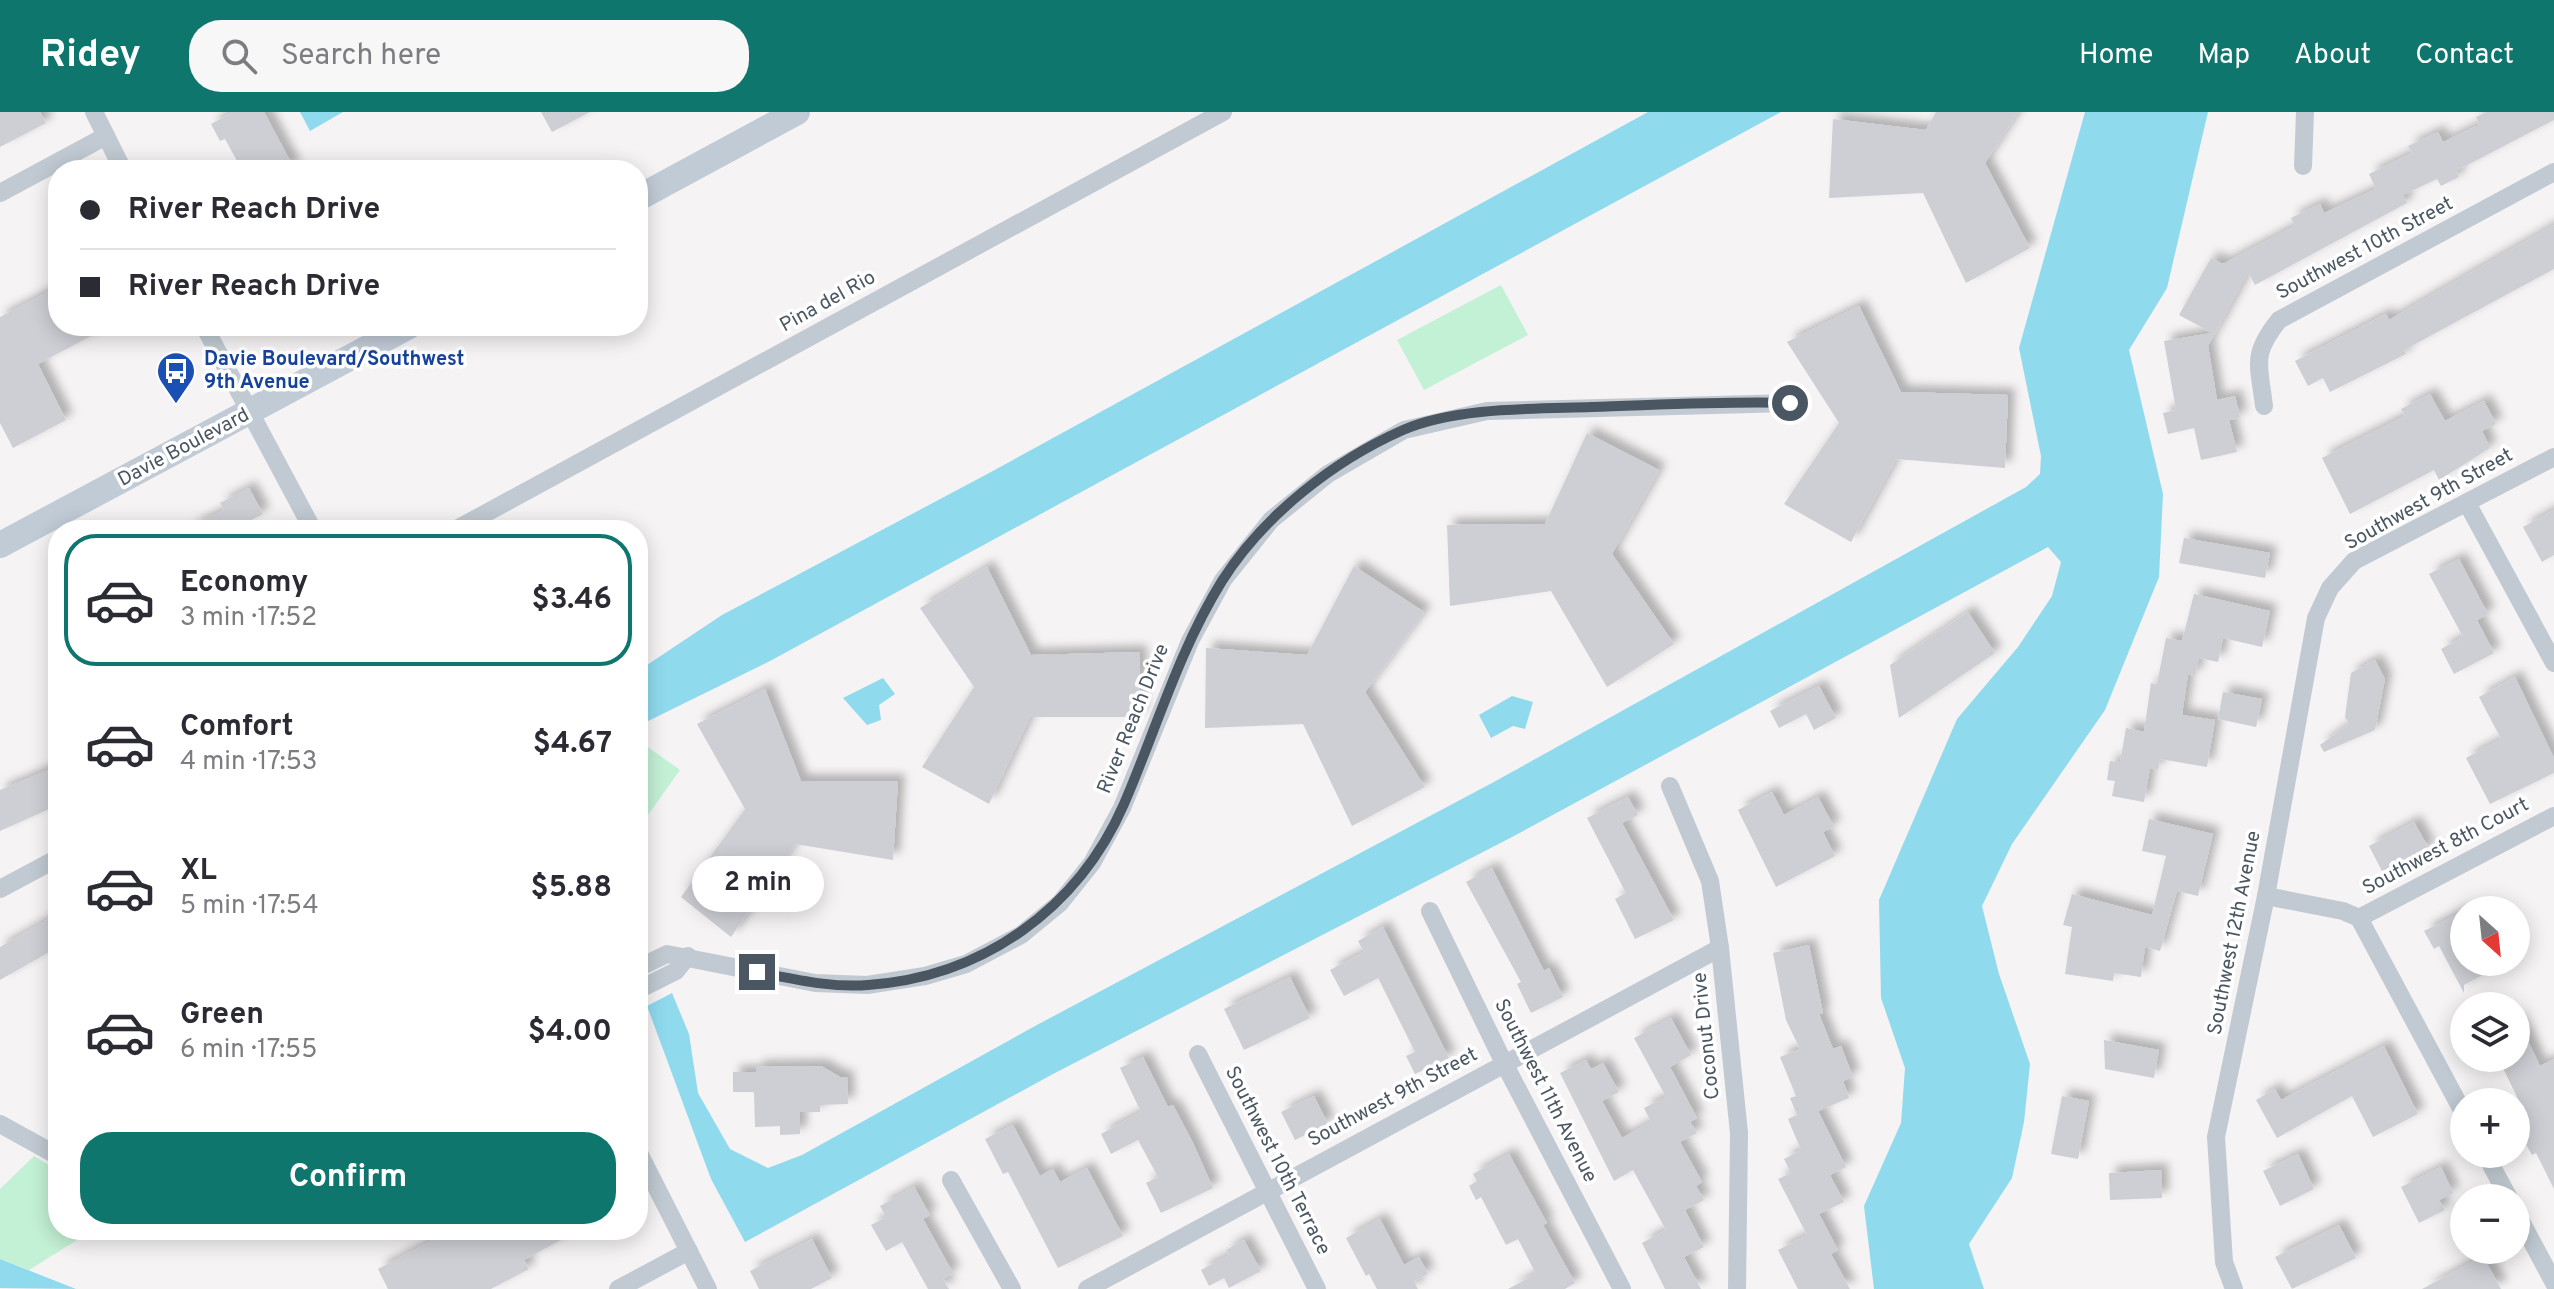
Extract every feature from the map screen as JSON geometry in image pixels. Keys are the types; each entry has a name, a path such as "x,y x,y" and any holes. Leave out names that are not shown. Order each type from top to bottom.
{"main road":[{"path":"648,193 797,112"},
{"name":"Davie Boulevard","path":"0,545 391,336"}],"street":[{"path":"94,112 118,160"},
{"name":"Pina del Rio","path":"473,520 1223,112"},
{"path":"2303,166 2305,112"},
{"path":"61,160 106,136"},
{"path":"0,193 48,167"},
{"name":"Southwest 10th Street","path":"2264,406 2258,354 2262,340 2279,320 2554,172"},
{"path":"209,336 308,520"},
{"name":"River Reach Drive","path":"648,963 667,954 688,956 815,983 867,985 925,976 966,964 1021,935 1060,903 1092,863 1122,808 1190,641 1223,580 1271,520 1328,474 1404,430 1487,411 1790,403"},
{"name":"Southwest 9th Street","path":"2330,588 2354,561 2554,457"},
{"path":"2467,503 2554,663"},
{"name":"Southwest 12th Avenue","path":"2234,1289 2224,1262 2216,1137 2266,896 2316,618 2330,588"},
{"name":"Coconut Drive","path":"1670,786 1710,881 1720,948 1739,1133 1737,1289"},
{"name":"Southwest 8th Court","path":"2359,918 2554,816"},
{"path":"0,889 48,863"},
{"path":"2266,896 2359,918 2450,1088"},
{"name":"Southwest 11th Avenue","path":"1430,911 1504,1063 1622,1289"},
{"name":"Southwest 9th Street","path":"1087,1289 1720,948"},
{"path":"648,985 676,971 688,956"},
{"name":"Southwest 10th Terrace","path":"1198,1054 1317,1289"},
{"path":"0,1124 48,1150"},
{"path":"648,1171 708,1289"},
{"path":"951,1180 1012,1289"},
{"path":"2530,1238 2554,1283"},
{"path":"618,1289 689,1251"}],"green space":[{"path":"1501,285 1528,335 1424,390 1397,340"},
{"path":"648,747 680,770 648,815"},
{"path":"34,1156 48,1165 48,1240 77,1240 29,1270 0,1259 0,1189"}],"water":[{"path":"300,112 343,112 310,131"},
{"path":"1648,112 1781,112 770,661 648,721 648,664 722,615 991,472"},
{"path":"2085,112 2208,112 2167,288 2129,350 2163,494 2159,577 2105,710 2012,844 1982,906 1999,974 2030,1064 2024,1122 2012,1178 1969,1244 1984,1289 1874,1289 1864,1206 1901,1123 1905,1068 1881,998 1879,900 1957,719 2018,647 2052,596 2061,562 2048,547 1512,837 1053,1074 745,1242 711,1179 648,1005 672,993 689,1034 698,1093 730,1149 768,1168 802,1155 1035,1026 1492,783 2026,487 2040,474 2041,456 2019,348"},
{"path":"883,678 895,694 879,705 881,720 867,725 843,698"},
{"path":"1512,696 1533,702 1525,729 1513,726 1491,738 1479,715"},
{"path":"0,1259 76,1289 0,1288"}],"building":[{"path":"0,112 40,112 46,123 0,147"},
{"path":"233,112 264,112 290,160 237,160 225,139 220,141 211,124"},
{"path":"541,112 590,112 552,132"},
{"path":"1936,112 2018,112 1985,163 2030,248 1966,283 1923,193 1829,198 1833,119 1926,130"},
{"path":"2487,112 2554,112 2554,120 2456,171 2459,177 2441,186 2437,179 2403,195 2407,203 2255,285 2248,272 2208,346 2217,400 2235,396 2240,418 2229,420 2237,452 2201,460 2194,428 2168,434 2163,413 2176,410 2164,341 2212,333 2179,315 2211,258 2223,264 2295,226 2291,218 2320,204 2324,213 2376,189 2369,174 2412,153 2408,146 2438,132 2443,142 2479,125 2476,117"},
{"path":"2554,225 2554,269 2404,350 2406,354 2330,392 2323,378 2308,386 2295,361 2386,314 2389,320"},
{"path":"48,292 48,336 91,336 38,364 66,420 13,448 0,423 0,317"},
{"path":"1859,306 1901,392 2008,395 2005,468 1896,459 1851,542 1784,504 1839,423 1787,342"},
{"path":"2430,394 2445,421 2484,401 2496,424 2482,431 2490,448 2439,480 2434,470 2350,514 2322,458 2405,416 2401,409"},
{"path":"1587,433 1659,470 1612,554 1674,644 1607,687 1551,591 1450,606 1447,525 1545,524"},
{"path":"249,488 263,514 251,520 205,520 224,510 220,503"},
{"path":"2554,510 2554,555 2542,562 2523,527"},
{"path":"2184,538 2270,553 2265,578 2179,563"},
{"path":"2459,559 2488,614 2477,620 2494,653 2454,674 2441,649 2463,637 2429,574"},
{"path":"1354,566 1424,612 1365,692 1425,787 1352,826 1303,724 1205,728 1206,648 1307,655"},
{"path":"987,567 1031,655 1140,652 1140,717 1030,717 989,804 922,767 974,687 920,608"},
{"path":"2194,594 2270,611 2262,647 2223,638 2218,662 2199,658 2195,676 2188,674 2182,715 2215,720 2207,767 2160,759 2158,770 2150,768 2144,802 2112,796 2115,781 2107,780 2110,761 2120,763 2126,728 2144,732 2151,683 2157,684 2166,638 2182,641"},
{"path":"1968,612 1995,653 1899,718 1890,665"},
{"path":"2375,660 2385,679 2375,730 2324,752 2320,745 2349,724 2345,717 2351,673"},
{"path":"2515,677 2554,758 2554,773 2490,804 2466,758 2501,739 2479,697"},
{"path":"1819,686 1836,718 1814,730 1806,714 1779,728 1770,711"},
{"path":"765,689 801,781 898,781 893,860 795,844 731,937 681,897 745,809 697,724"},
{"path":"2223,692 2262,699 2256,727 2218,719"},
{"path":"48,770 48,809 0,831 0,790"},
{"path":"1772,792 1784,815 1818,797 1834,827 1823,832 1835,856 1776,887 1738,810"},
{"path":"1628,797 1638,815 1622,823 1674,920 1635,939 1615,899 1626,893 1587,818"},
{"path":"2149,819 2213,834 2198,896 2177,891 2160,951 2145,947 2141,977 2114,973 2113,981 2065,974 2072,927 2063,925 2072,894 2152,915 2166,856 2142,851"},
{"path":"2414,822 2429,849 2383,873 2369,846"},
{"path":"1492,868 1544,971 1549,968 1563,997 1531,1013 1517,984 1521,982 1466,882"},
{"path":"2450,918 2450,967 2439,946 2434,949 2424,931"},
{"path":"48,920 48,953 0,980 0,947"},
{"path":"1383,927 1449,1058 1415,1074 1406,1056 1415,1052 1378,978 1344,996 1330,970 1364,952 1358,941"},
{"path":"1809,945 1823,1013 1819,1014 1833,1049 1841,1046 1853,1077 1843,1081 1849,1098 1818,1111 1846,1167 1830,1175 1844,1202 1819,1214 1838,1250 1831,1254 1850,1289 1798,1289 1778,1250 1807,1235 1778,1179 1791,1173 1784,1159 1801,1150 1788,1119 1797,1115 1790,1098 1796,1096 1780,1057 1800,1049 1786,1020 1773,953"},
{"path":"2455,976 2480,976 2464,985 2463,992"},
{"path":"1290,977 1310,1018 1244,1050 1224,1009"},
{"path":"1671,1018 1691,1055 1670,1067 1697,1118 1690,1122 1697,1133 1680,1142 1702,1182 1696,1186 1704,1200 1685,1210 1704,1247 1684,1257 1701,1289 1665,1289 1642,1243 1666,1230 1633,1170 1614,1181 1560,1073 1586,1060 1591,1069 1603,1063 1619,1092 1602,1101 1622,1138 1651,1122 1644,1108 1666,1097 1634,1038"},
{"path":"2104,1040 2159,1050 2154,1078 2105,1069"},
{"path":"2530,1045 2540,1066 2554,1059 2554,1189 2536,1153 2532,1155 2530,1151 2530,1088 2513,1088 2505,1072 2530,1072"},
{"path":"2384,1046 2418,1114 2373,1137 2352,1096 2277,1138 2256,1100 2275,1089 2281,1100"},
{"path":"1143,1057 1168,1107 1173,1105 1213,1188 1161,1213 1146,1183 1158,1177 1138,1140 1111,1154 1101,1134 1141,1112 1120,1068"},
{"path":"821,1066 840,1077 847,1077 848,1104 820,1105 820,1112 800,1112 800,1134 780,1135 780,1126 755,1127 754,1092 733,1092 733,1072 756,1072 756,1067"},
{"path":"1314,1096 1328,1124 1295,1140 1281,1112"},
{"path":"2062,1096 2089,1101 2078,1159 2051,1154"},
{"path":"1013,1125 1040,1176 1053,1169 1060,1182 1087,1168 1123,1236 1058,1268 1008,1172 1003,1174 985,1139"},
{"path":"1509,1154 1547,1223 1543,1225 1575,1283 1565,1289 1508,1289 1536,1274 1518,1239 1506,1245 1481,1197 1476,1200 1469,1186 1477,1181 1473,1174"},
{"path":"2298,1154 2314,1189 2280,1206 2263,1171"},
{"path":"2441,1167 2450,1186 2450,1194 2439,1200 2445,1210 2419,1223 2401,1187"},
{"path":"2161,1170 2162,1198 2110,1200 2109,1173"},
{"path":"914,1187 930,1215 923,1219 953,1273 943,1279 949,1289 928,1289 902,1242 886,1251 871,1225 886,1217 880,1206"},
{"path":"1380,1219 1404,1265 1419,1257 1428,1274 1414,1281 1418,1289 1377,1289 1369,1274 1366,1276 1346,1238"},
{"path":"2339,1225 2356,1258 2292,1289 2275,1257"},
{"path":"812,1239 832,1278 811,1289 759,1289 750,1271"},
{"path":"433,1240 561,1240 524,1260 529,1269 491,1289 388,1289 378,1269"},
{"path":"1244,1240 1261,1271 1229,1288 1224,1278 1209,1286 1201,1270 1229,1255 1226,1250"},
{"path":"2468,1264 2487,1264 2501,1289 2422,1289"}],"place":[{"name":"Davie Boulevard/Southwest 9th Avenue","path":"176,405"}],"route":[{"path":"757,972 815,983 867,985 925,976 966,964 1021,935 1060,903 1092,863 1122,808 1190,641 1223,580 1271,520 1328,474 1404,430 1487,411 1790,403"}]}
